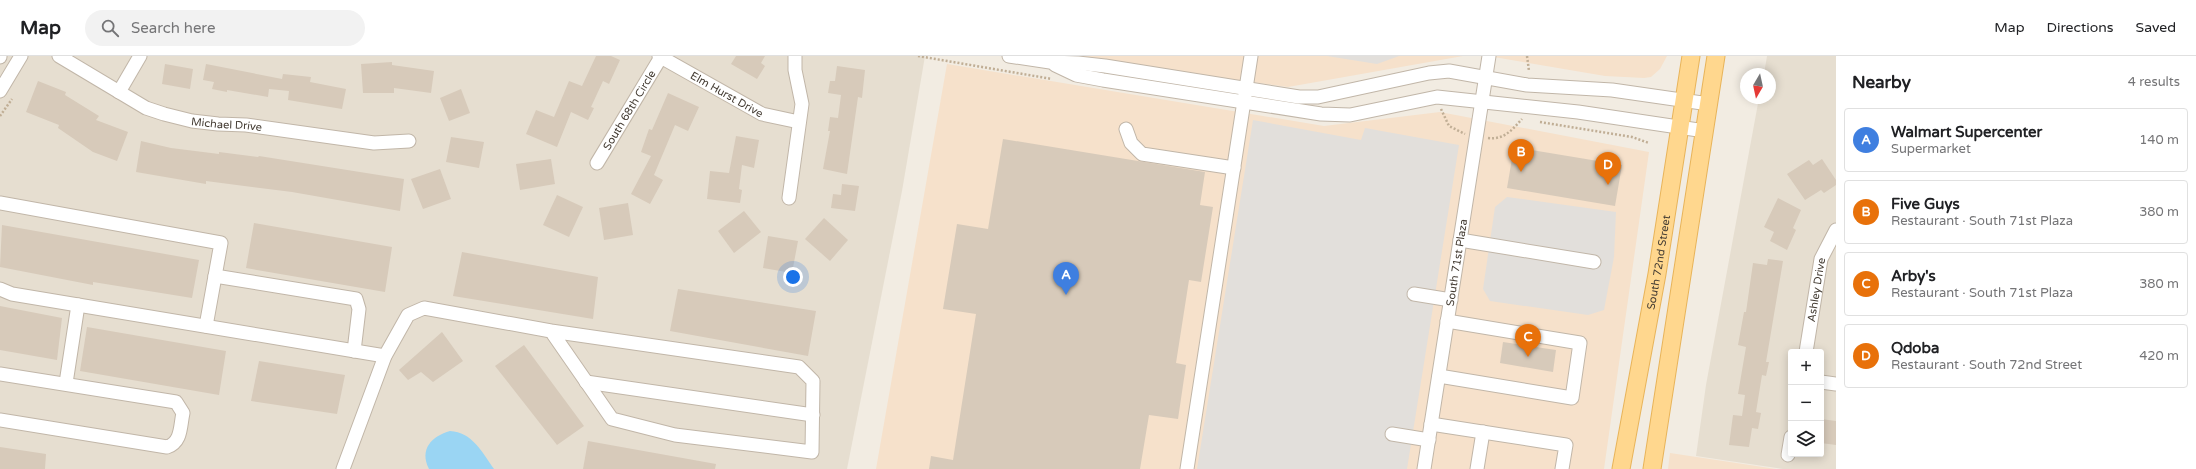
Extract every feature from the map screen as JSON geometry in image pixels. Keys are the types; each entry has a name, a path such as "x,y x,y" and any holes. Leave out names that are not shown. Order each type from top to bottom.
{"main road":[{"name":"South 72nd Street","path":"1621,469 1657,274 1691,56"},
{"path":"1652,469 1716,56"}],"street":[{"path":"0,91 21,56"},
{"name":"Michael Drive","path":"59,56 146,108 192,121 246,125 374,143 409,141"},
{"path":"118,92 140,56"},
{"path":"789,198 802,104 795,70 795,56"},
{"path":"1009,56 1050,62 1098,65 1299,97 1318,96 1429,73 1449,71 1486,76 1526,85 1581,87 1709,104"},
{"path":"1187,469 1251,56"},
{"name":"South 71st Plaza","path":"1424,469 1489,56"},
{"name":"Elm Hurst Drive","path":"660,57 762,114 799,122"},
{"name":"South 68th Circle","path":"596,163 660,57"},
{"path":"1050,62 1076,75 1321,114 1350,115 1437,97 1578,112 1705,131"},
{"path":"1126,129 1132,143 1142,154 1234,168"},
{"path":"0,204 221,243 206,326"},
{"name":"Ashley Drive","path":"1806,349 1821,260 1836,230"},
{"path":"1460,240 1594,262"},
{"path":"215,276 356,299 359,309 354,350"},
{"path":"0,289 12,294 385,356"},
{"path":"1414,294 1451,300"},
{"path":"66,383 78,305"},
{"path":"342,469 385,356 408,315 424,308 551,331 798,367 813,380 812,452 675,435 612,419 551,331"},
{"path":"1439,376 1572,398 1580,343 1447,322"},
{"path":"0,374 66,383 176,402 183,412 178,440 175,444 167,447 0,420"},
{"path":"586,382 813,415"},
{"path":"1824,382 1836,384"},
{"path":"1431,424 1566,445 1562,469"},
{"path":"1477,469 1483,432"},
{"path":"1392,434 1429,440"}],"path":[{"path":"1527,56 1528,71"},
{"path":"1523,113 1522,120 1530,121"},
{"path":"1537,122 1632,137 1649,143"}],"shaded area":[{"path":"0,56 925,56 902,191 847,469 0,469"},
{"path":"1066,56 1463,56 1288,87"},
{"path":"1327,56 1399,56 1377,64"},
{"path":"1488,56 1667,56 1660,69 1651,77 1644,78 1605,76"},
{"path":"1767,56 1836,56 1836,469 1783,469 1696,456 1706,385 1758,104 1776,104 1776,68 1765,68"},
{"path":"947,64 1324,126 1440,112 1649,152 1604,469 876,469"},
{"path":"1253,120 1361,140 1365,128 1459,145 1407,469 1197,469"},
{"path":"1507,197 1616,212 1614,257 1604,310 1588,315 1490,301 1483,289 1495,207"},
{"path":"1670,453 1776,469 1668,469"}],"water":[{"path":"450,431 458,432 464,435 476,444 494,469 429,469 426,462 426,455 429,444 438,436"}],"building":[{"path":"596,56 611,56 620,60 609,84 603,81 591,107 594,108 588,120 571,112 557,147 526,134 536,110 554,117 569,81 582,86"},
{"path":"736,56 765,56 761,63 765,66 757,79 731,64"},
{"path":"392,62 392,65 434,71 431,93 394,88 394,93 363,93 361,64"},
{"path":"165,64 193,69 190,89 162,84"},
{"path":"206,64 282,79 283,74 311,77 310,82 346,89 342,109 288,100 289,91 269,89 268,97 212,89 214,82 203,80"},
{"path":"837,66 865,70 862,98 858,97 847,174 823,169 830,131 828,131 830,117 838,118 841,95 828,93 830,81 835,81"},
{"path":"38,81 66,92 65,95 99,116 96,120 128,132 117,161 93,152 58,128 59,125 26,112"},
{"path":"461,89 470,113 449,121 440,98"},
{"path":"668,93 699,107 688,131 675,125 654,175 663,180 650,204 631,194 651,156 641,152 649,129 652,130"},
{"path":"736,136 759,140 754,168 742,165 739,189 742,190 740,203 707,199 710,171 729,173"},
{"path":"451,137 484,142 479,168 446,162"},
{"path":"1003,139 1205,172 1200,205 1213,207 1201,282 1189,280 1176,363 1186,365 1178,419 1149,415 1140,469 929,469 931,456 953,460 976,314 943,309 957,224 988,229"},
{"path":"141,141 171,148 219,154 219,152 259,156 404,179 400,211 292,192 206,181 206,184 136,172"},
{"path":"1514,147 1622,165 1615,206 1507,188"},
{"path":"551,159 555,184 520,190 516,164"},
{"path":"1822,159 1836,180 1836,185 1824,193 1821,190 1805,200 1787,174 1809,160 1813,165"},
{"path":"440,169 451,199 423,209 411,179"},
{"path":"842,184 859,186 855,211 831,208 833,194 841,195"},
{"path":"557,195 583,207 569,237 543,225"},
{"path":"1778,198 1801,210 1793,228 1796,230 1787,250 1770,241 1774,232 1764,227"},
{"path":"628,203 633,235 604,240 599,208"},
{"path":"744,211 761,232 734,253 718,231"},
{"path":"824,218 848,240 830,261 805,239"},
{"path":"254,223 392,247 385,292 246,268"},
{"path":"2,225 199,260 192,298 93,282 93,285 0,267"},
{"path":"768,236 798,241 792,273 763,268"},
{"path":"462,252 598,277 593,319 453,296"},
{"path":"1768,259 1783,261 1766,362 1769,362 1766,376 1762,375 1756,412 1761,413 1758,429 1752,428 1749,447 1729,445 1733,415 1742,416 1745,395 1738,394 1746,347 1738,345 1744,312 1746,312 1753,263 1767,265"},
{"path":"678,289 816,311 808,356 670,331"},
{"path":"0,306 62,318 57,360 0,350"},
{"path":"87,327 226,351 219,395 80,371"},
{"path":"442,332 463,361 433,382 421,372 408,380 399,370"},
{"path":"1503,342 1556,350 1553,372 1500,363"},
{"path":"524,345 584,426 557,445 495,366"},
{"path":"259,361 345,375 337,414 251,401"},
{"path":"1824,419 1836,421 1836,445 1824,443"},
{"path":"588,441 716,464 715,469 583,469"},
{"path":"0,447 46,454 45,469 0,469"}],"place":[{"name":"Five Guys","path":"1521,172"},
{"name":"Qdoba","path":"1608,185"},
{"name":"Walmart Supercenter","path":"1066,295"},
{"name":"Arby's","path":"1528,357"}]}
